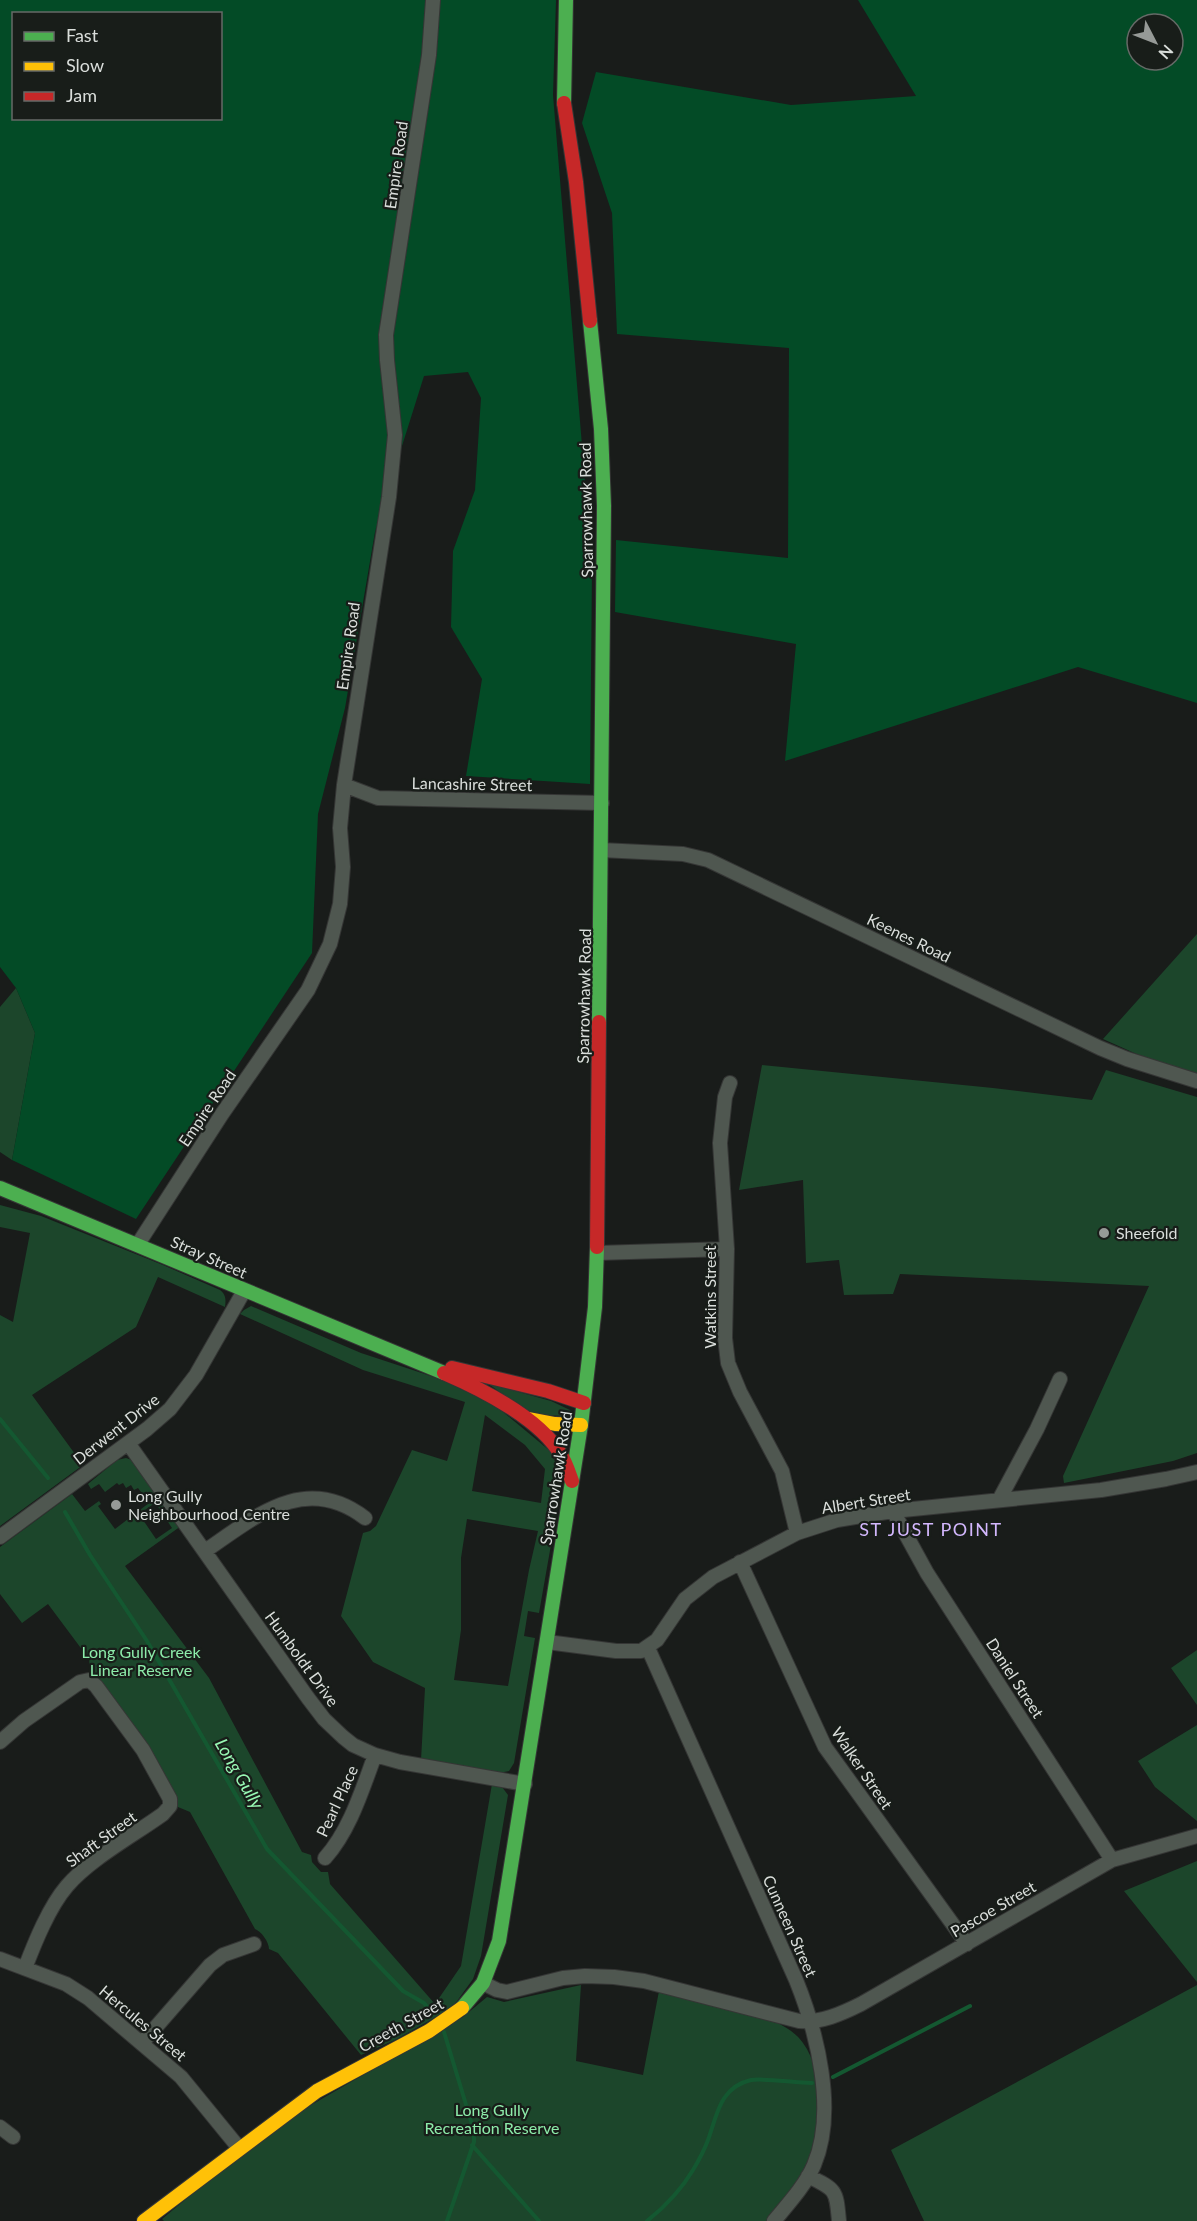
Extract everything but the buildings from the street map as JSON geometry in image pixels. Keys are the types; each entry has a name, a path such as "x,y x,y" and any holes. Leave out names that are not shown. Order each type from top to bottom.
{"main road":[{"name":"Sparrowhawk Road","path":"483,1983 499,1941 581,1425 595,1307 604,506 601,429 580,216 563,92 566,0"},
{"name":"Stray Street","path":"0,1188 470,1384 527,1419 556,1448 572,1481"},
{"path":"0,1201 35,1203"},
{"name":"Stray Street","path":"406,1356 531,1387 584,1403"},
{"path":"527,1419 555,1424 581,1425"},
{"name":"Creeth Street","path":"144,2221 317,2091 451,2018 466,2005 483,1983"}],"street":[{"name":"Empire Road","path":"138,1244 222,1114 308,990 330,944 340,904 342,867 340,828 344,785 390,488 395,435 386,335 429,55 433,0"},
{"name":"Lancashire Street","path":"344,785 378,798 602,803"},
{"name":"Keenes Road","path":"601,850 683,854 708,860 1100,1048 1197,1081"},
{"name":"Watkins Street","path":"730,1083 725,1097 720,1143 727,1249 725,1338 728,1363 740,1392 782,1471 797,1533"},
{"path":"597,1253 727,1249"},
{"name":"Derwent Drive","path":"0,1537 159,1419 183,1394 244,1291"},
{"path":"999,1500 1037,1429 1060,1379"},
{"name":"Humboldt Drive","path":"129,1443 324,1719 353,1745 375,1755 400,1762 525,1784"},
{"name":"Albert Street","path":"648,1648 657,1640 685,1599 713,1577 797,1533 837,1520 893,1511 1101,1490 1197,1472"},
{"path":"205,1551 263,1512 276,1505 299,1498 334,1502 351,1508 365,1518"},
{"name":"Daniel Street","path":"893,1511 927,1573 1113,1860"},
{"name":"Walker Street","path":"740,1562 825,1747 967,1944"},
{"path":"547,1642 625,1652 648,1648"},
{"name":"Cunneen Street","path":"648,1648 796,1980 811,2022 825,2115 821,2144 808,2176 774,2221"},
{"name":"Shaft Street","path":"0,1742 24,1721 80,1682 89,1680 96,1686 143,1750 169,1796 170,1806 163,1814 72,1881 57,1901 25,1968"},
{"name":"Pearl Place","path":"325,1858 345,1828 375,1755"},
{"name":"Pascoe Street","path":"811,2022 830,2018 861,2004 1113,1860 1197,1836"},
{"path":"142,2043 210,1965 223,1955 254,1944"},
{"name":"Hercules Street","path":"0,1959 78,1990 187,2084 239,2148"},
{"path":"483,1983 507,1992 563,1978 614,1977 644,1982 799,2021 811,2022"},
{"path":"0,2127 13,2137"},
{"path":"808,2176 829,2186 835,2193 839,2221"}],"green space":[{"path":"0,0 556,0 553,95 592,566 590,784 466,776 482,679 451,627 453,551 475,490 481,398 468,372 424,376 375,532 345,708 318,814 312,953 136,1219 12,1160 35,1033 16,988 0,967"},
{"path":"858,0 1197,0 1197,703 1078,667 785,761 796,644 615,612 616,540 788,558 789,348 617,334 612,213 582,123 596,72 791,105 916,96"},
{"path":"1197,934 1197,1074 1141,1056 1103,1039"},
{"path":"16,988 35,1033 12,1160 0,1152 0,1007"},
{"path":"762,1065 1092,1100 1106,1070 1197,1097 1197,1453 1173,1461 1064,1483 1063,1476 1149,1286 900,1274 893,1294 844,1295 839,1260 806,1263 803,1180 739,1190"},
{"path":"0,1205 41,1216 220,1290 224,1295 225,1307 158,1277 136,1327 32,1395 83,1465 0,1526 0,1315 13,1322 30,1233 0,1227"},
{"path":"251,1306 361,1353 443,1380 496,1406 550,1451 560,1472 561,1488 539,1613 528,1611 524,1636 535,1638 514,1763 509,1771 499,1773 421,1760 425,1688 373,1662 341,1616 363,1533 376,1526 412,1450 447,1461 465,1402 363,1370 240,1314","holes":["485,1415 525,1445 545,1469 541,1503 472,1491","467,1519 538,1531 508,1686 454,1680 461,1630 461,1558"]},
{"path":"487,1383 551,1401 570,1410 573,1416 532,1415"},
{"name":"Long Gully Creek Linear Reserve","path":"126,1458 132,1460 165,1505 161,1511 155,1503 139,1514 156,1539 172,1528 166,1519 171,1516 181,1526 125,1566 209,1678 302,1852 311,1855 312,1862 321,1872 328,1872 330,1884 435,2004 461,1966 492,1784 502,1787 508,1795 481,1956 473,1979 452,2008 395,2040 361,2055 278,1953 269,1949 264,1937 255,1929 190,1812 178,1807 178,1799 146,1742 95,1673 90,1670 89,1659 48,1604 22,1623 0,1594 0,1547 72,1494 85,1511 99,1501 101,1504 98,1506 115,1529 149,1503 138,1488 134,1490 131,1485 126,1488 123,1483 119,1485 117,1483 105,1492 99,1484 91,1489 88,1484 117,1460"},
{"path":"1197,1650 1197,1705 1171,1668"},
{"path":"1197,1725 1197,1821 1155,1787 1138,1761"},
{"path":"1197,1861 1197,1982 1124,1891"},
{"name":"Long Gully Recreation Reserve","path":"581,1985 576,2061 643,2075 659,1991 778,2023 801,2040 810,2055 818,2084 817,2133 814,2148 800,2177 766,2221 164,2221 162,2219 227,2165 294,2115 463,2017 487,1997 504,2002"},
{"path":"1197,1985 1197,2221 924,2221 891,2150"}],"waterway":[{"name":"Long Gully","path":"0,1419 48,1478"},
{"name":"Long Gully","path":"65,1512 90,1555 147,1641 267,1849 403,1991 424,2003 433,2014"},
{"path":"833,2077 970,2006"},
{"name":"Long Gully","path":"444,2032 474,2131 474,2142 447,2221"},
{"path":"647,2221 661,2210 688,2177 705,2148 721,2103 732,2089 751,2080 812,2083"},
{"path":"472,2145 539,2221"}],"traffic: fast":[{"path":"564,103 566,0"},
{"path":"590,321 601,429 604,506 599,1022"},
{"path":"0,1188 444,1373"},
{"path":"462,2008 483,1983 499,1941 581,1425 595,1307 597,1247"}],"traffic: slow":[{"path":"529,1419 555,1424 581,1425"},
{"path":"144,2221 317,2091 429,2031 462,2008"}],"traffic: jam":[{"path":"564,103 576,182 590,321"},
{"path":"597,1247 599,1022"},
{"path":"452,1368 548,1391 584,1403"},
{"path":"444,1373 492,1396 525,1417 552,1442 561,1455 572,1481"}],"place":[{"name":"Sheefold","path":"1104,1233"},
{"name":"Long Gully Neighbourhood Centre","path":"116,1505"}],"district":[{"name":"ST JUST POINT","path":"931,1530"}]}
